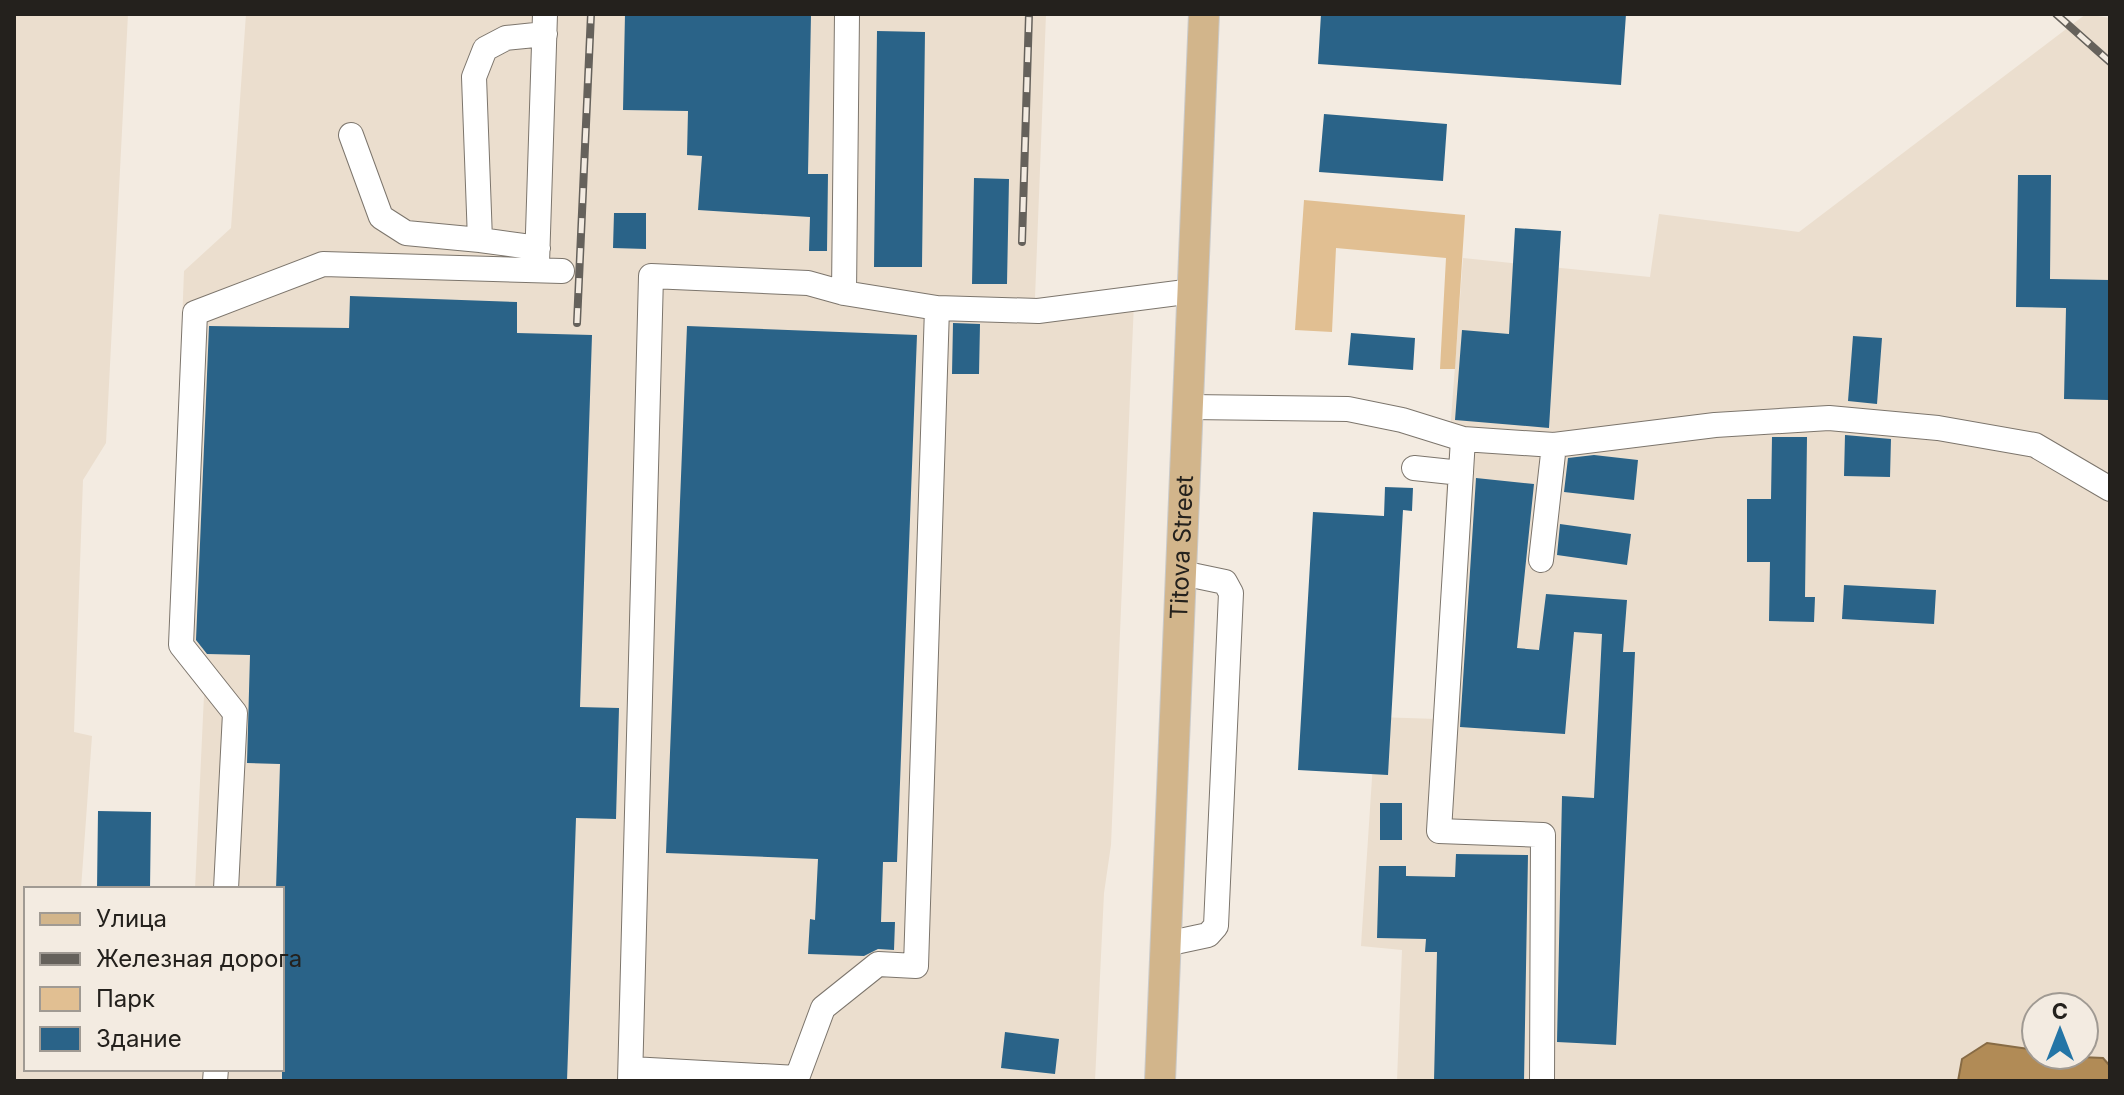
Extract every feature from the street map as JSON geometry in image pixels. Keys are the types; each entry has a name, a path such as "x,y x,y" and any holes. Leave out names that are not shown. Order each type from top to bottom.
{"main road":[{"name":"Titova Street","path":"1160,1081 1204,14"}],"lane":[{"path":"844,293 848,165 847,14"},
{"path":"480,240 474,77 485,49 545,24 537,259"},
{"path":"351,135 381,217 406,233 480,240 562,271"},
{"path":"226,887 235,713 181,645 195,313 323,264 537,259"},
{"path":"937,308 916,966 878,964 823,1008 797,1079 631,1075 651,276 808,283 844,293 937,308 1038,311 1193,291"},
{"path":"1189,407 1348,409 1402,420 1463,439 1554,445 1715,425 1829,418 1938,428 2035,445 2110,489"},
{"path":"1463,439 1439,831 1543,835 1542,1081"},
{"path":"1541,560 1554,445"},
{"path":"1414,468 1461,473"},
{"path":"1166,944 1208,935 1216,926 1231,593 1225,582 1182,573"}],"shaded area":[{"path":"14,14 128,14 106,443 83,480 74,732 92,736 81,887 24,887 24,1071 284,1071 284,887 195,887 204,695 170,648 184,271 231,228 246,14 1046,14 1035,298 1134,302 1111,845 1104,893 1095,1081 14,1081"},
{"path":"2086,14 2110,18 2110,1081 1397,1081 1402,950 1361,946 1376,717 1437,719 1446,487 1463,258 1650,277 1659,214 1799,232"},
{"path":"1987,1043 2020,1048 2020,1071 2100,1071 2100,1058 2103,1058 2110,1066 2110,1081 1958,1081 1962,1059"}],"green space":[{"path":"1304,200 1465,215 1455,369 1440,369 1446,258 1336,248 1332,332 1295,330"}],"building":[{"path":"625,14 811,14 808,174 828,174 827,251 809,251 810,217 698,210 702,156 687,155 688,111 623,110"},
{"path":"1321,14 1626,14 1621,85 1318,64"},
{"path":"877,31 925,32 922,267 874,267"},
{"path":"1324,114 1447,124 1443,181 1319,172"},
{"path":"2018,175 2051,175 2050,279 2110,280 2108,400 2064,399 2066,308 2016,307"},
{"path":"974,178 1009,179 1007,284 972,284"},
{"path":"614,213 646,213 646,249 613,248"},
{"path":"1515,228 1561,231 1549,428 1455,420 1462,330 1509,334"},
{"path":"350,296 517,302 517,333 592,335 580,707 619,708 616,819 576,818 567,1081 282,1081 284,887 276,887 280,764 247,763 250,655 207,654 196,640 209,326 349,328"},
{"path":"953,323 980,324 979,374 952,374"},
{"path":"687,326 917,335 897,862 883,862 881,922 895,922 894,950 878,949 864,956 808,954 810,919 815,920 818,859 666,853"},
{"path":"1351,333 1415,338 1413,370 1348,365"},
{"path":"1853,336 1882,338 1877,404 1848,401"},
{"path":"1845,435 1891,439 1890,477 1844,476"},
{"path":"1772,437 1807,437 1805,597 1815,597 1814,622 1769,621 1770,562 1747,562 1747,499 1771,499"},
{"path":"1594,455 1638,460 1634,500 1564,492 1568,458"},
{"path":"1476,478 1534,484 1517,648 1539,650 1546,594 1627,600 1623,652 1635,652 1616,1045 1557,1042 1562,796 1594,798 1602,634 1574,632 1565,734 1460,727"},
{"path":"1385,487 1413,488 1412,511 1403,510 1388,775 1298,770 1313,512 1384,516"},
{"path":"1560,524 1631,534 1627,565 1557,555"},
{"path":"1844,585 1936,590 1934,624 1842,619"},
{"path":"1380,803 1402,803 1402,840 1380,840"},
{"path":"98,811 151,812 150,887 97,887"},
{"path":"1456,854 1528,855 1524,1081 1434,1081 1437,952 1425,952 1426,939 1377,938 1379,866 1406,866 1406,876 1455,877"},
{"path":"1005,1032 1059,1039 1055,1074 1001,1068"}],"railway":[{"path":"577,323 591,14"},
{"path":"1022,242 1029,14"},
{"path":"2056,14 2110,62"}]}
